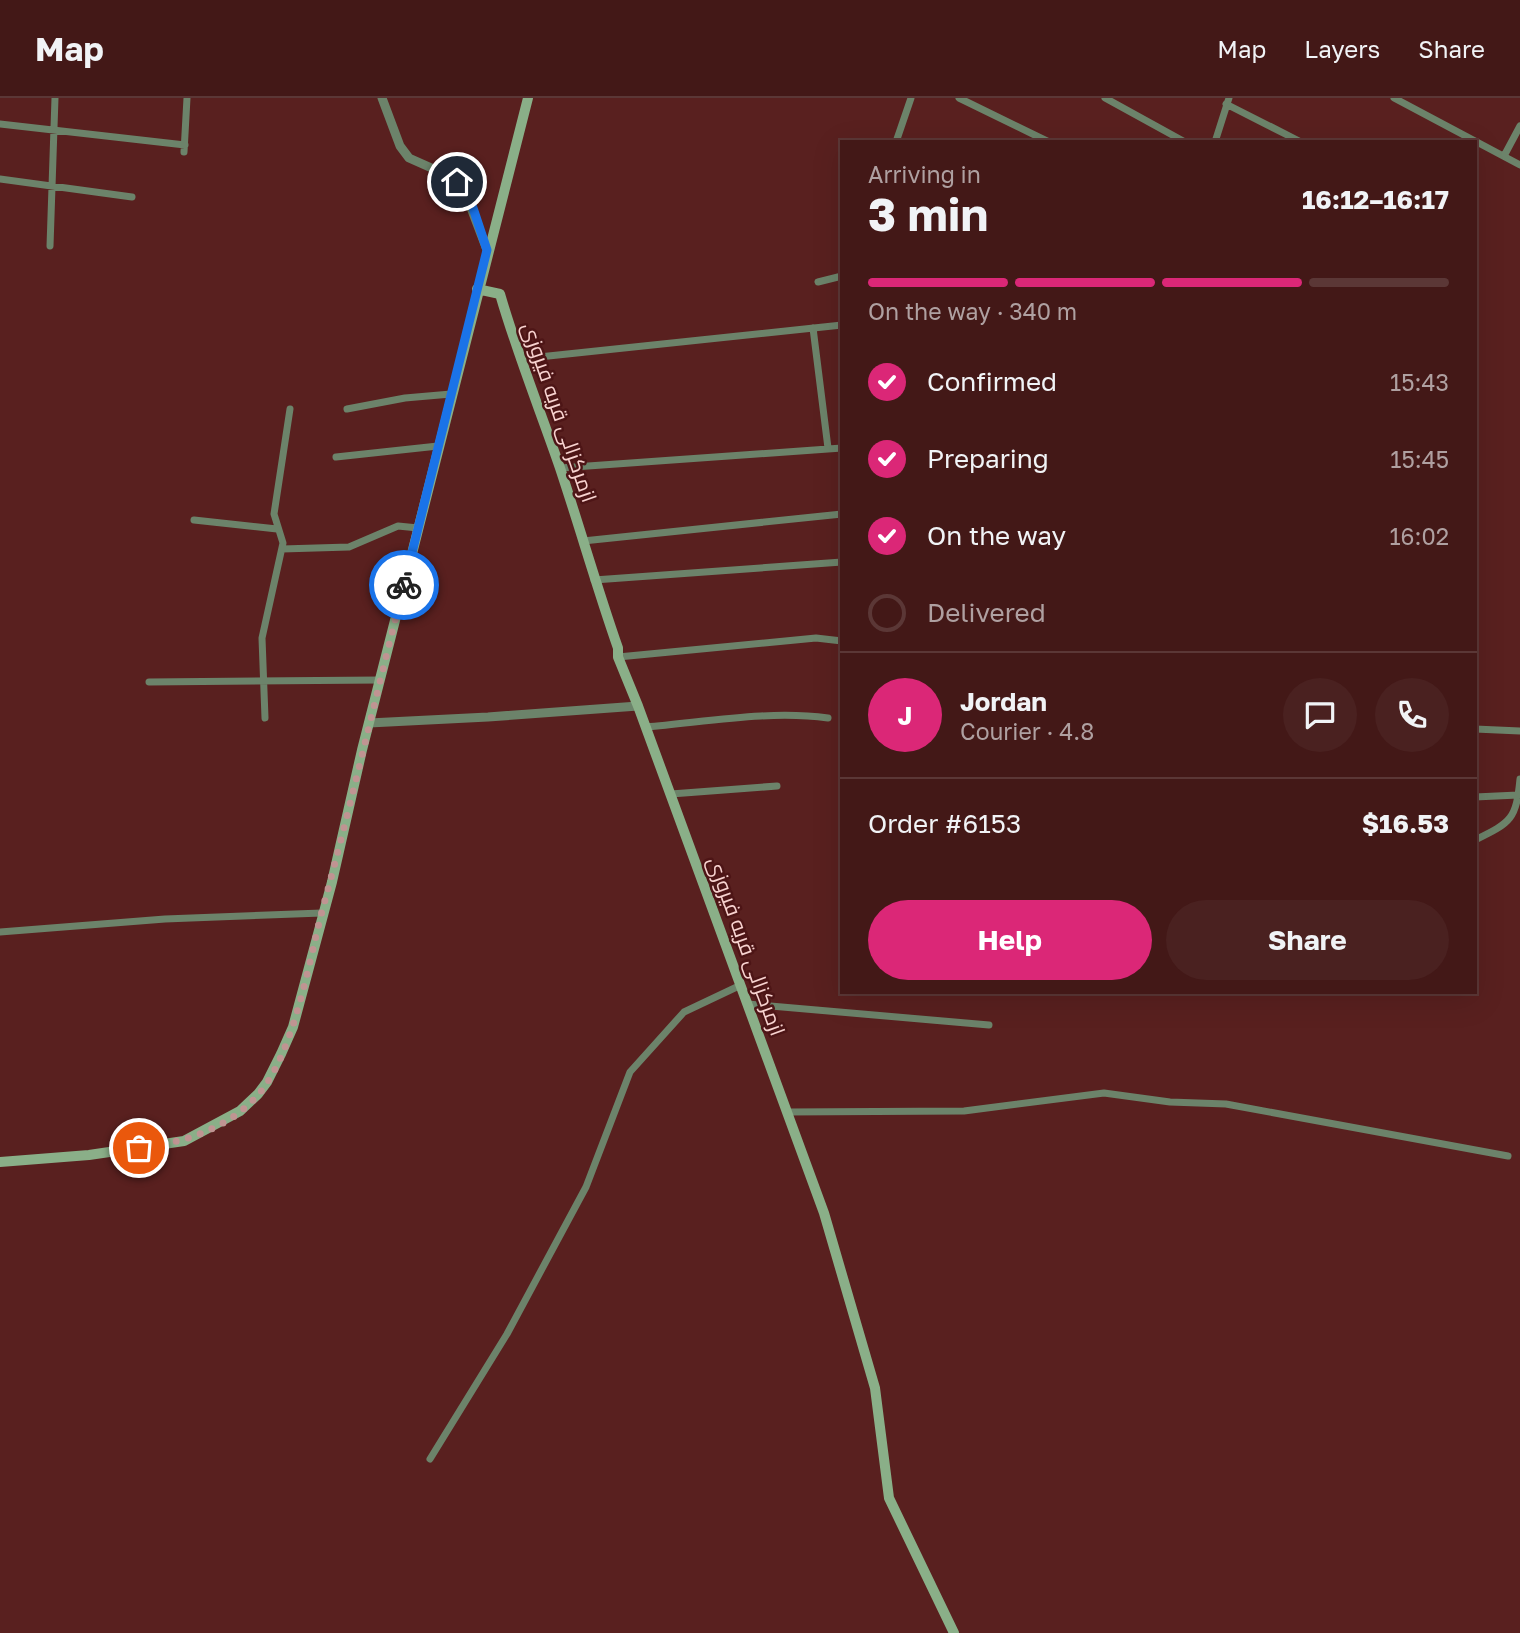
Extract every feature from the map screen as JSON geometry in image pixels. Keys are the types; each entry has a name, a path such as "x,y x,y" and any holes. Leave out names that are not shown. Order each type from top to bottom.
{"main road":[{"path":"0,1162 184,1141 240,1111 267,1082 293,1027 337,860 477,289 528,98"},
{"name":"ازمرکزالی قریه فیروزی","path":"477,289 500,295 560,468 618,648 618,657 671,794 824,1213 875,1388 889,1498 954,1633"}],"street":[{"path":"50,246 55,98"},
{"path":"0,124 185,149 187,98"},
{"path":"382,98 400,146 409,158 445,174 465,192 487,250"},
{"path":"897,140 911,98"},
{"path":"959,98 1045,140"},
{"path":"1105,98 1181,140"},
{"path":"1394,98 1474,140"},
{"path":"1216,140 1228,101 1297,140"},
{"path":"1504,156 1520,126"},
{"path":"1477,142 1520,165"},
{"path":"0,179 132,197"},
{"path":"818,282 840,276"},
{"path":"520,359 840,325"},
{"path":"813,328 828,448"},
{"path":"347,409 405,398 451,394"},
{"path":"265,718 262,638 282,549 283,538 277,529 274,514 290,409"},
{"path":"336,457 439,446"},
{"path":"560,468 840,448"},
{"path":"583,541 840,514"},
{"path":"194,520 277,529"},
{"path":"282,549 349,547 393,528 418,528"},
{"path":"594,580 840,562"},
{"path":"618,657 816,638 840,641"},
{"path":"149,682 380,680"},
{"path":"369,723 638,706"},
{"path":"646,727 776,715 802,714 828,718"},
{"path":"1477,729 1520,731"},
{"path":"1477,839 1505,824 1517,808 1520,779"},
{"path":"671,794 777,786"},
{"path":"1477,797 1518,796"},
{"path":"0,932 165,919 322,913"},
{"path":"430,1459 507,1334 586,1187 630,1072 684,1012 741,985"},
{"path":"748,1004 989,1025"},
{"path":"787,1112 964,1111 1104,1093 1170,1102 1226,1104 1508,1156"}],"way so far":[{"path":"139,1148 184,1141 240,1111 267,1082 281,1054 293,1027 332,882 352,789 404,585"}],"route":[{"path":"404,585 487,250 471,202 457,182"}]}
